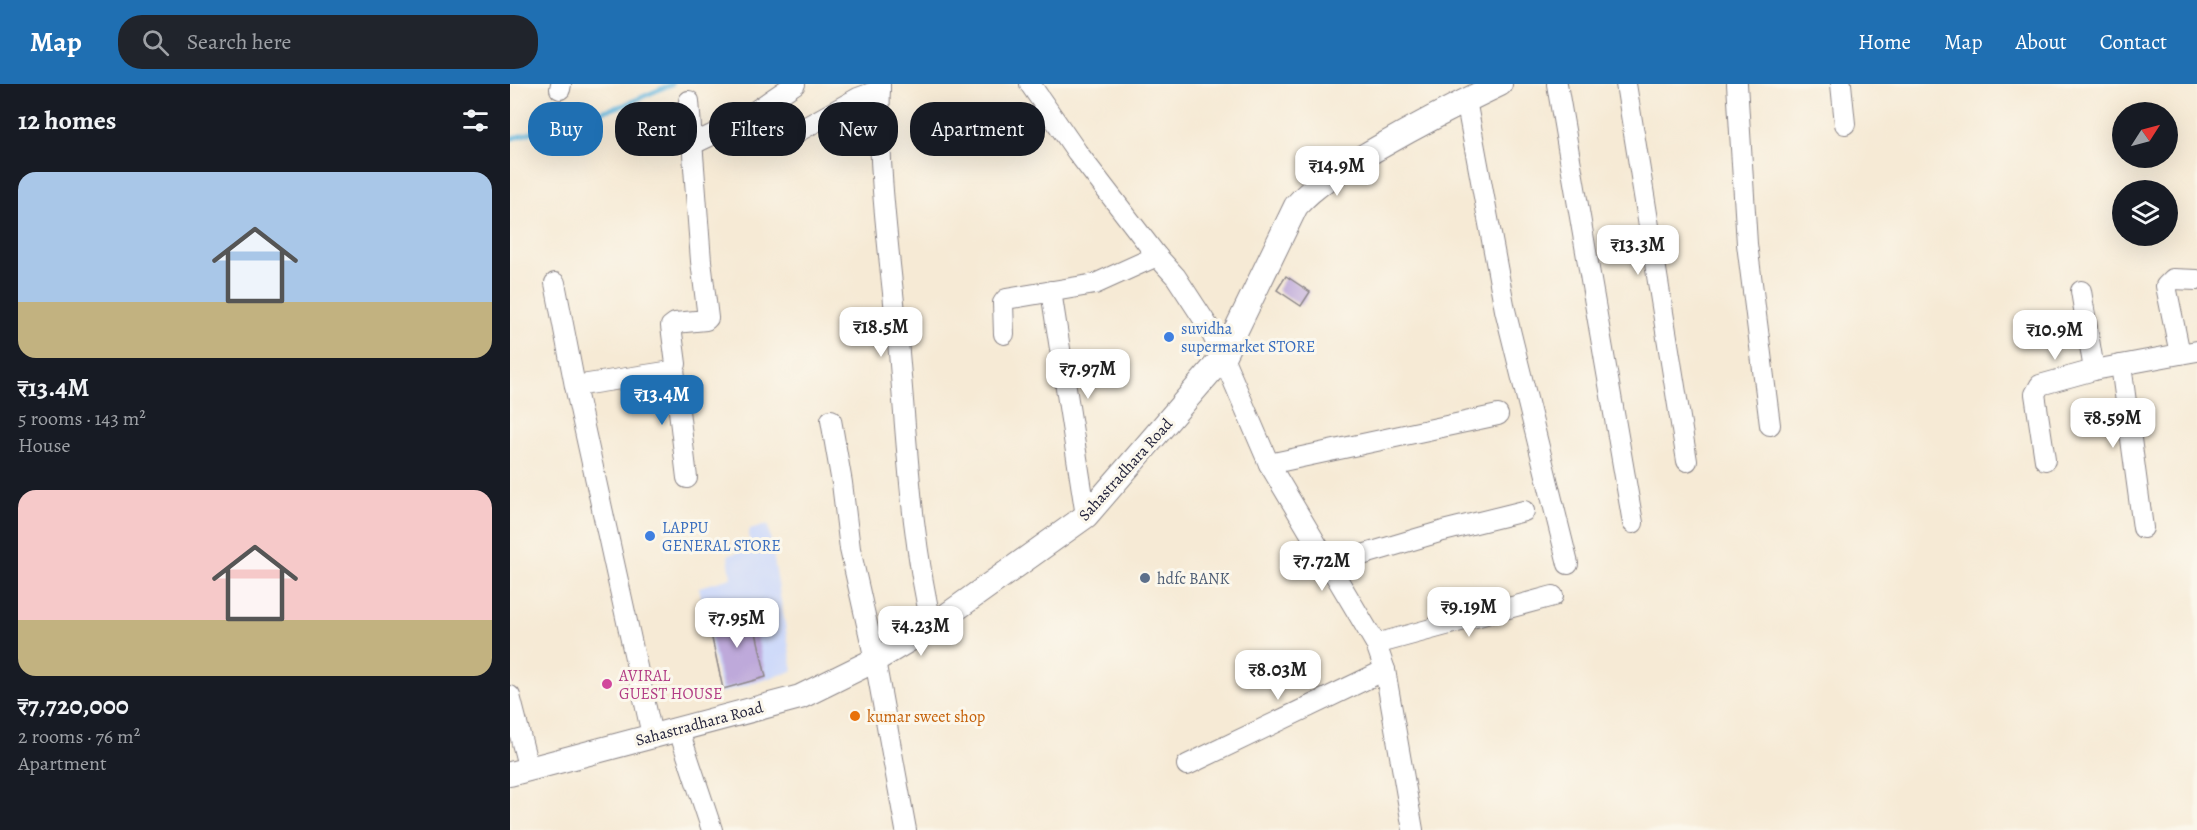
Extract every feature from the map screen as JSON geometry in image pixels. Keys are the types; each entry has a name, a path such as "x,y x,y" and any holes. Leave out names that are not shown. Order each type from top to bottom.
{"main road":[{"name":"Sahastradhara Road","path":"519,772 800,697 875,660 932,626 1086,516 1223,357 1296,206 1307,193 1359,159 1466,100 1500,84"}],"street":[{"path":"697,142 739,122 795,84"},
{"path":"1030,84 1077,152 1182,286 1208,326 1269,464 1376,644 1385,670 1413,830"},
{"path":"1557,84 1633,523"},
{"path":"1626,84 1687,461"},
{"path":"1737,84 1747,244 1770,425"},
{"path":"1840,84 1845,124"},
{"path":"806,127 880,87 884,200 914,516 923,587 932,626"},
{"path":"1466,100 1505,310 1568,564"},
{"path":"687,478 671,326 675,323 706,320 708,316 701,261 694,156"},
{"path":"1004,334 1003,303 1006,298 1095,284 1157,256"},
{"path":"2045,460 2035,394 2040,385 2094,370 2188,352 2166,286 2173,279 2197,280"},
{"path":"555,283 575,386 652,735"},
{"path":"1051,291 1086,516"},
{"path":"2081,291 2094,370"},
{"path":"2121,364 2143,528"},
{"path":"575,386 670,372 674,369"},
{"path":"1269,464 1498,415"},
{"path":"831,420 850,549 875,660 906,830"},
{"path":"1328,565 1443,531 1524,511"},
{"path":"1376,644 1553,596"},
{"path":"1187,765 1385,670"},
{"path":"510,696 519,772"},
{"path":"678,728 712,830"}],"shaded area":[{"path":"768,525 793,671 721,693 699,587 731,578 728,555 750,550 749,529"}],"building":[{"path":"1286,276 1310,292 1301,306 1277,290"},
{"path":"751,610 766,677 723,689 708,620"}],"waterway":[{"path":"510,139 624,105 672,84"}],"place":[{"name":"suvidha supermarket STORE","path":"1169,337"},
{"name":"LAPPU GENERAL STORE","path":"650,536"},
{"name":"hdfc BANK","path":"1145,578"},
{"name":"AVIRAL GUEST HOUSE","path":"607,684"},
{"name":"kumar sweet shop","path":"855,716"}]}
